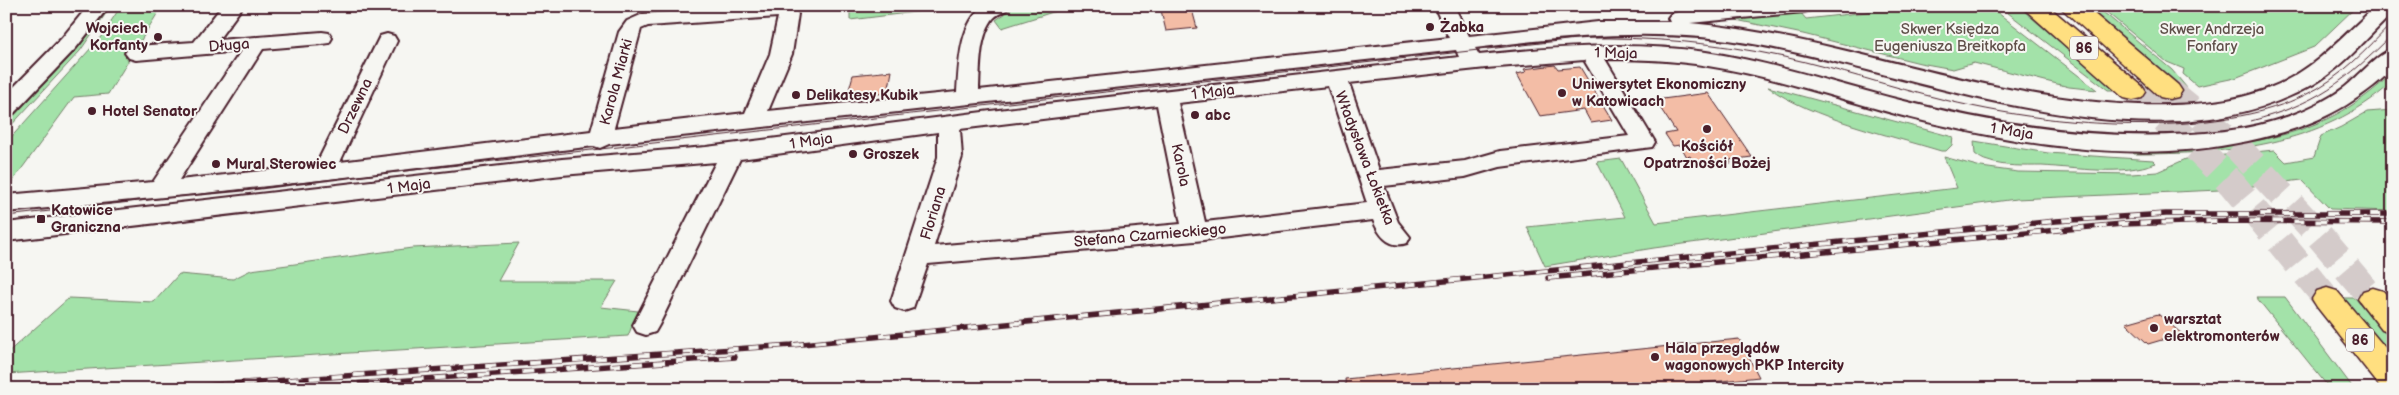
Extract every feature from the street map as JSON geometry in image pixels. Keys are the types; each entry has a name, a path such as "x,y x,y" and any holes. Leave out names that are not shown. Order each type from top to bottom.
{"highway":[{"name":"86","path":"2033,6 2133,92"},
{"name":"86","path":"2071,6 2169,91"},
{"name":"86","path":"2327,299 2393,380"},
{"name":"86","path":"2374,299 2393,322"}],"street":[{"path":"6,108 58,55 99,6"},
{"path":"201,47 232,6"},
{"path":"968,98 971,60 977,29 986,13 1000,6"},
{"path":"1444,6 1472,62"},
{"name":"1 Maja","path":"9,203 160,190 600,140 649,131 968,98 1462,43 1620,28 1667,19 1804,6"},
{"name":"1 Maja","path":"1620,28 1669,28 1733,34 1781,43 2025,101 2078,109 2168,113 2221,108 2256,101 2285,90 2309,78 2331,62 2388,6"},
{"name":"Karola Miarki","path":"600,140 629,32 634,25 642,20 783,10 788,14 788,22 775,71 752,120"},
{"name":"Długa","path":"136,53 322,38"},
{"name":"Drzewna","path":"324,172 387,41"},
{"path":"160,190 257,43"},
{"path":"1370,179 1465,169 1500,159 1644,142 1590,52"},
{"name":"1 Maja","path":"6,232 562,167 644,163 949,123 1472,62 1590,52 1676,55 1729,63 1928,115 2006,131 2074,139 2169,142 2210,140 2243,135 2296,122 2345,98 2393,56"},
{"name":"Władysława Łokietka","path":"1336,78 1381,210 1388,227 1398,237"},
{"name":"Karola","path":"1166,98 1195,232"},
{"name":"Floriana","path":"904,301 950,157 949,123"},
{"path":"646,325 732,152"},
{"name":"Stefana Czarnieckiego","path":"919,256 1195,232 1381,210"}],"green space":[{"path":"111,6 80,51 6,131 6,124 79,47"},
{"path":"121,6 162,6 108,94 74,97 9,186 6,185 6,143 100,38"},
{"path":"850,6 948,6 948,8 850,20"},
{"path":"1016,6 1072,6 1002,28 996,20"},
{"name":"Skwer Księdza Eugeniusza Breitkopfa","path":"1919,6 1989,6 2097,90 2069,87 1974,63 1953,69 1920,63 1803,34 1731,19 1800,12 1806,19"},
{"path":"1999,6 2018,6 2116,90 2108,90"},
{"path":"2085,6 2095,6 2108,16 2172,70 2187,88 2181,89"},
{"name":"Skwer Andrzeja Fonfary","path":"2099,6 2357,6 2314,47 2235,78 2197,86 2183,74 2184,69 2167,62"},
{"path":"2393,72 2393,82 2365,104 2335,121 2304,133 2271,142 2204,152 2134,154 2130,148 2202,147 2270,138 2303,129 2335,115 2365,97"},
{"path":"1768,87 1953,137 1952,145 1946,151 1941,151 1851,125 1806,108"},
{"path":"2393,110 2393,211 2330,209 2302,180 2220,190 2016,199 1654,248 1545,266 1527,227 1625,217 1597,162 1621,159 1656,223 1957,188 1944,157 1981,167 2018,172 2132,174 2157,172 2186,159 2274,150 2286,162 2314,157 2321,136 2367,112"},
{"path":"1974,141 2048,153 2153,160 2156,163 2143,167 2114,170 2008,165 1986,161 1975,154"},
{"path":"519,243 498,281 617,281 601,307 638,311 628,336 6,374 6,354 69,298 154,302 179,274 233,279 251,270 412,248"},
{"path":"2256,297 2285,297 2354,389 2330,389"},
{"path":"2344,298 2355,298 2393,342 2393,357"}],"building":[{"path":"1160,6 1191,6 1197,28 1166,31"},
{"path":"1555,65 1558,69 1580,67 1612,120 1591,123 1584,110 1540,116 1517,74 1526,72 1524,69"},
{"path":"892,71 888,93 847,97 853,75"},
{"name":"Kościół Opatrzności Bożej","path":"1708,93 1752,157 1729,160 1731,163 1709,166 1706,163 1695,164 1690,156 1687,157 1680,145 1673,146 1665,134 1676,132 1655,100"},
{"name":"warsztat elektromonterów","path":"2158,314 2182,334 2148,344 2126,323"},
{"name":"Hala przeglądów wagonowych PKP Intercity","path":"1739,339 1759,377 1647,389 1346,389 1345,379"}],"tunnel":[{"path":"2169,91 2238,148 2317,233 2373,299"},
{"path":"2133,92 2199,151 2232,184 2327,299"}],"tram line":[{"path":"6,216 1585,38 1685,42 1759,52 1844,72 1945,100 2029,116 2115,124 2190,123 2224,119 2257,112 2273,108 2305,95 2342,72 2393,22"},
{"path":"2251,121 2294,107 2329,89 2345,78 2393,34"}],"railway":[{"path":"156,389 792,345 2056,221 2166,214 2393,214"},
{"path":"1548,278 2122,224 2217,221 2393,222"},
{"path":"281,389 735,357"}],"place":[{"name":"Żabka","path":"1430,27"},
{"name":"Wojciech Korfanty","path":"158,37"},
{"name":"Uniwersytet Ekonomiczny w Katowicach","path":"1562,93"},
{"name":"Delikatesy Kubik","path":"796,95"},
{"name":"Hotel Senator","path":"92,111"},
{"name":"abc","path":"1195,115"},
{"name":"Kościół Opatrzności Bożej","path":"1707,129"},
{"name":"Groszek","path":"853,154"},
{"name":"Mural Sterowiec","path":"216,164"},
{"name":"Katowice Graniczna","path":"41,219"},
{"name":"warsztat elektromonterów","path":"2154,328"},
{"name":"Hala przeglądów wagonowych PKP Intercity","path":"1655,357"}]}
